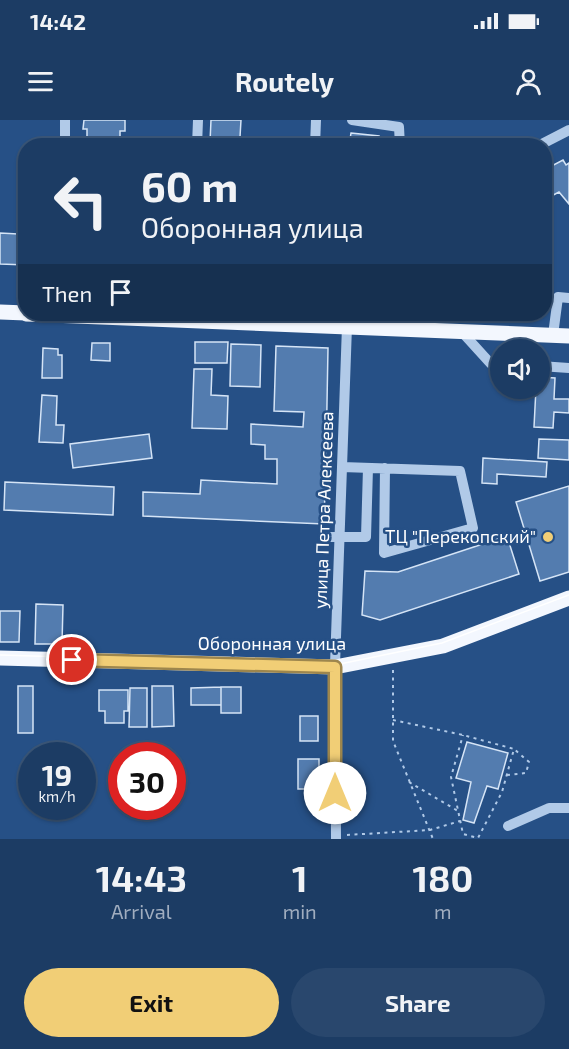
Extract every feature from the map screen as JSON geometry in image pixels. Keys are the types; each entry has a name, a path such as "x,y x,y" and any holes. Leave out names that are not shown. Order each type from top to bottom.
{"main road":[{"path":"0,312 18,313"},
{"path":"323,321 346,326 561,335"},
{"name":"Оборонная улица","path":"0,658 335,667 443,646 507,617 569,598"}],"street":[{"path":"65,120 65,138"},
{"path":"197,138 198,120"},
{"path":"315,138 316,120"},
{"path":"352,120 399,128 400,138"},
{"path":"552,139 569,130"},
{"path":"561,335 558,297 569,298"},
{"name":"улица Петра Алексеева","path":"336,838 335,667 346,326"},
{"path":"461,331 490,363"},
{"path":"550,367 569,368"},
{"path":"342,467 385,468 460,471 473,528 384,553 385,468"},
{"path":"323,537 366,537 368,468"},
{"path":"508,826 549,808 569,808"}],"path":[{"path":"393,657 393,741 433,839"},
{"path":"393,720 514,749 529,762 526,773 507,775"},
{"path":"463,735 451,777 464,839"},
{"path":"463,834 478,838 502,792 514,749"},
{"path":"410,782 458,811"},
{"path":"336,838 430,830 460,821"}],"building":[{"path":"84,120 125,120 125,131 120,131 120,138 91,138 87,137 87,129 83,129"},
{"path":"211,120 241,120 240,137 244,138 210,138"},
{"path":"351,133 379,136 379,138 350,138"},
{"path":"563,160 566,165 569,163 569,204 559,192 552,196 552,166"},
{"path":"0,233 18,234 18,265 0,264"},
{"path":"195,342 228,342 227,363 195,363"},
{"path":"92,343 110,343 110,361 91,360"},
{"path":"231,344 261,345 260,387 230,386"},
{"path":"276,346 328,348 326,458 330,459 329,489 325,489 324,524 143,516 143,492 200,494 201,480 277,484 277,459 265,459 265,445 251,444 251,424 303,427 304,412 274,411"},
{"path":"43,348 58,349 58,355 62,355 62,378 42,378"},
{"path":"194,369 212,369 211,395 228,396 227,429 192,428"},
{"path":"550,378 555,378 554,399 569,399 569,413 554,412 553,428 534,427 535,399 550,399"},
{"path":"42,395 57,396 56,425 64,425 63,443 39,442"},
{"path":"149,434 152,458 73,468 70,444"},
{"path":"539,439 569,440 569,460 538,458"},
{"path":"483,458 547,462 546,477 497,474 497,484 482,483"},
{"path":"5,482 114,487 113,515 4,510"},
{"name":"ТЦ \"Перекопский\"","path":"569,486 569,572 540,581 516,502"},
{"path":"507,536 519,574 380,620 362,615 365,571 398,572"},
{"path":"36,604 63,605 62,644 35,644"},
{"path":"0,611 20,611 19,642 0,642"},
{"path":"18,686 33,686 33,733 18,733"},
{"path":"152,686 173,686 174,726 152,727"},
{"path":"221,687 221,705 191,705 191,688"},
{"path":"221,687 241,687 241,713 221,713"},
{"path":"130,688 147,688 147,727 129,727"},
{"path":"99,690 128,690 128,711 124,711 124,723 105,723 105,711 99,711"},
{"path":"300,716 318,716 318,741 300,741"},
{"path":"467,742 508,753 498,789 487,786 474,823 463,820 471,782 456,778"},
{"path":"298,759 319,759 319,789 298,789"}],"tram line":[{"path":"0,655 335,665 442,643 569,595"}],"place":[{"name":"ТЦ \"Перекопский\"","path":"548,537"}],"route":[{"path":"72,660 335,667 335,793"}]}
